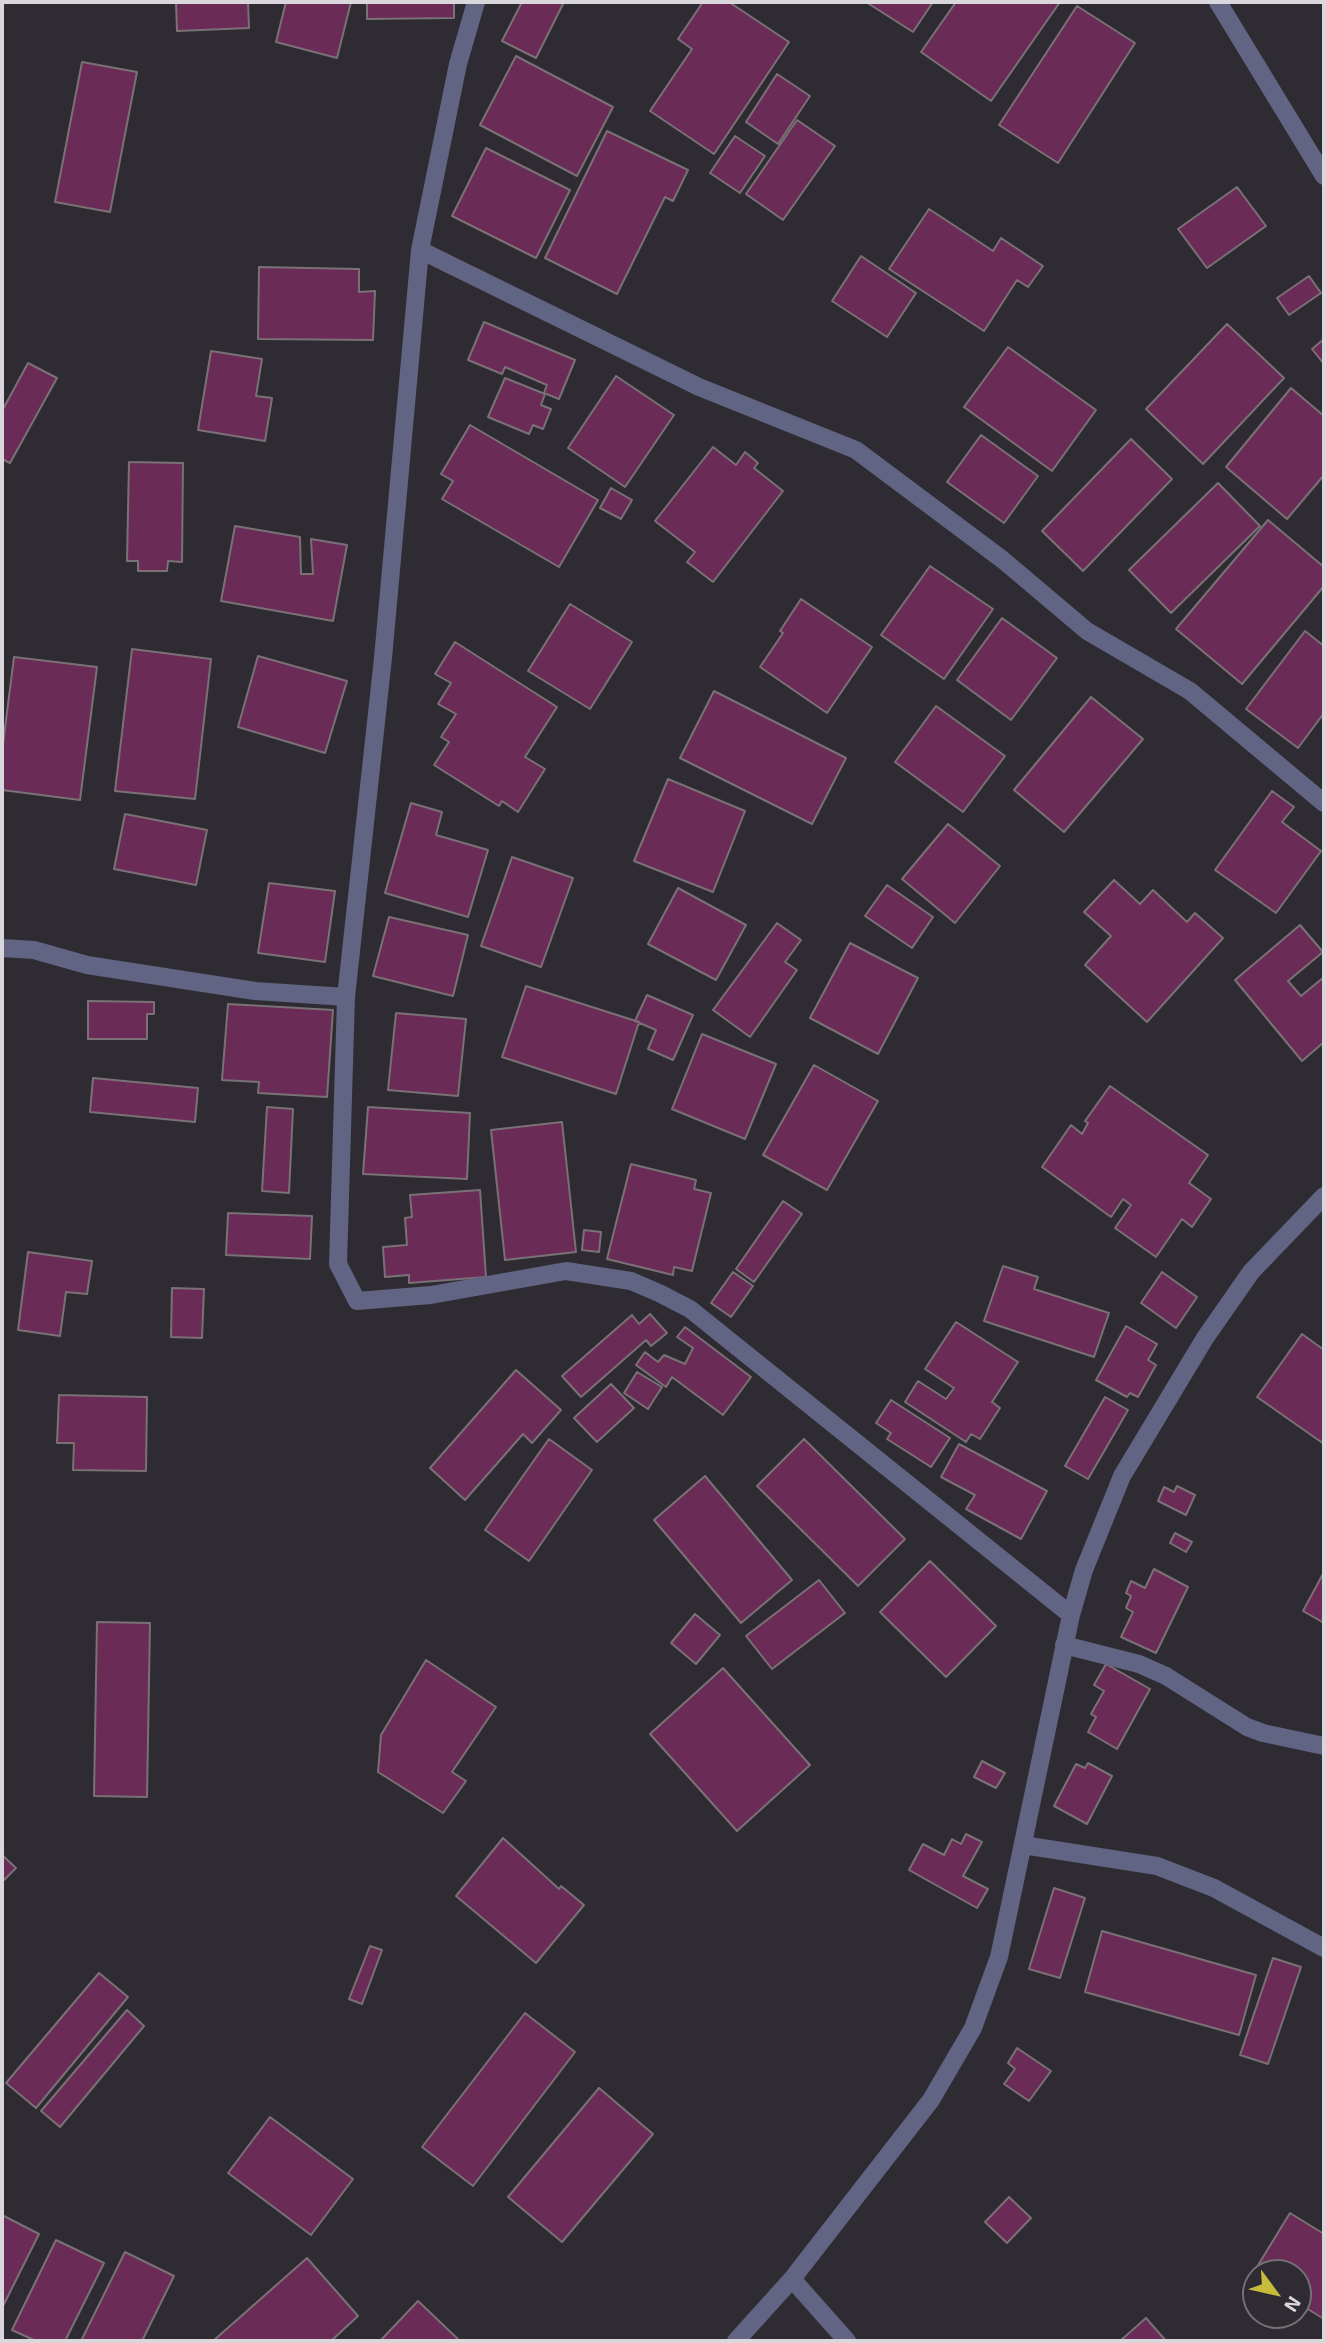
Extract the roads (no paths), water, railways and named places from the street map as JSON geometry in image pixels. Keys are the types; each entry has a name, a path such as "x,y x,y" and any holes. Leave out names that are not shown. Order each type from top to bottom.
{"street":[{"path":"476,2 458,64 420,250 383,658 346,997 338,1264 357,1301 431,1295 566,1271 631,1281 659,1293 690,1309 1071,1615"},
{"path":"1218,2 1324,176"},
{"path":"420,250 699,387 856,450 1003,560 1087,631 1190,691 1324,803"},
{"path":"2,948 34,950 87,965 254,990 346,997"},
{"path":"736,2341 792,2279 931,2100 973,2028 999,1957 1071,1615 1084,1570 1122,1476 1198,1349 1251,1272 1324,1196"},
{"path":"1064,1645 1139,1664 1209,1702 1247,1727 1324,1746"},
{"path":"1023,1845 1157,1867 1214,1888 1324,1948"},
{"path":"792,2279 847,2341"}]}
